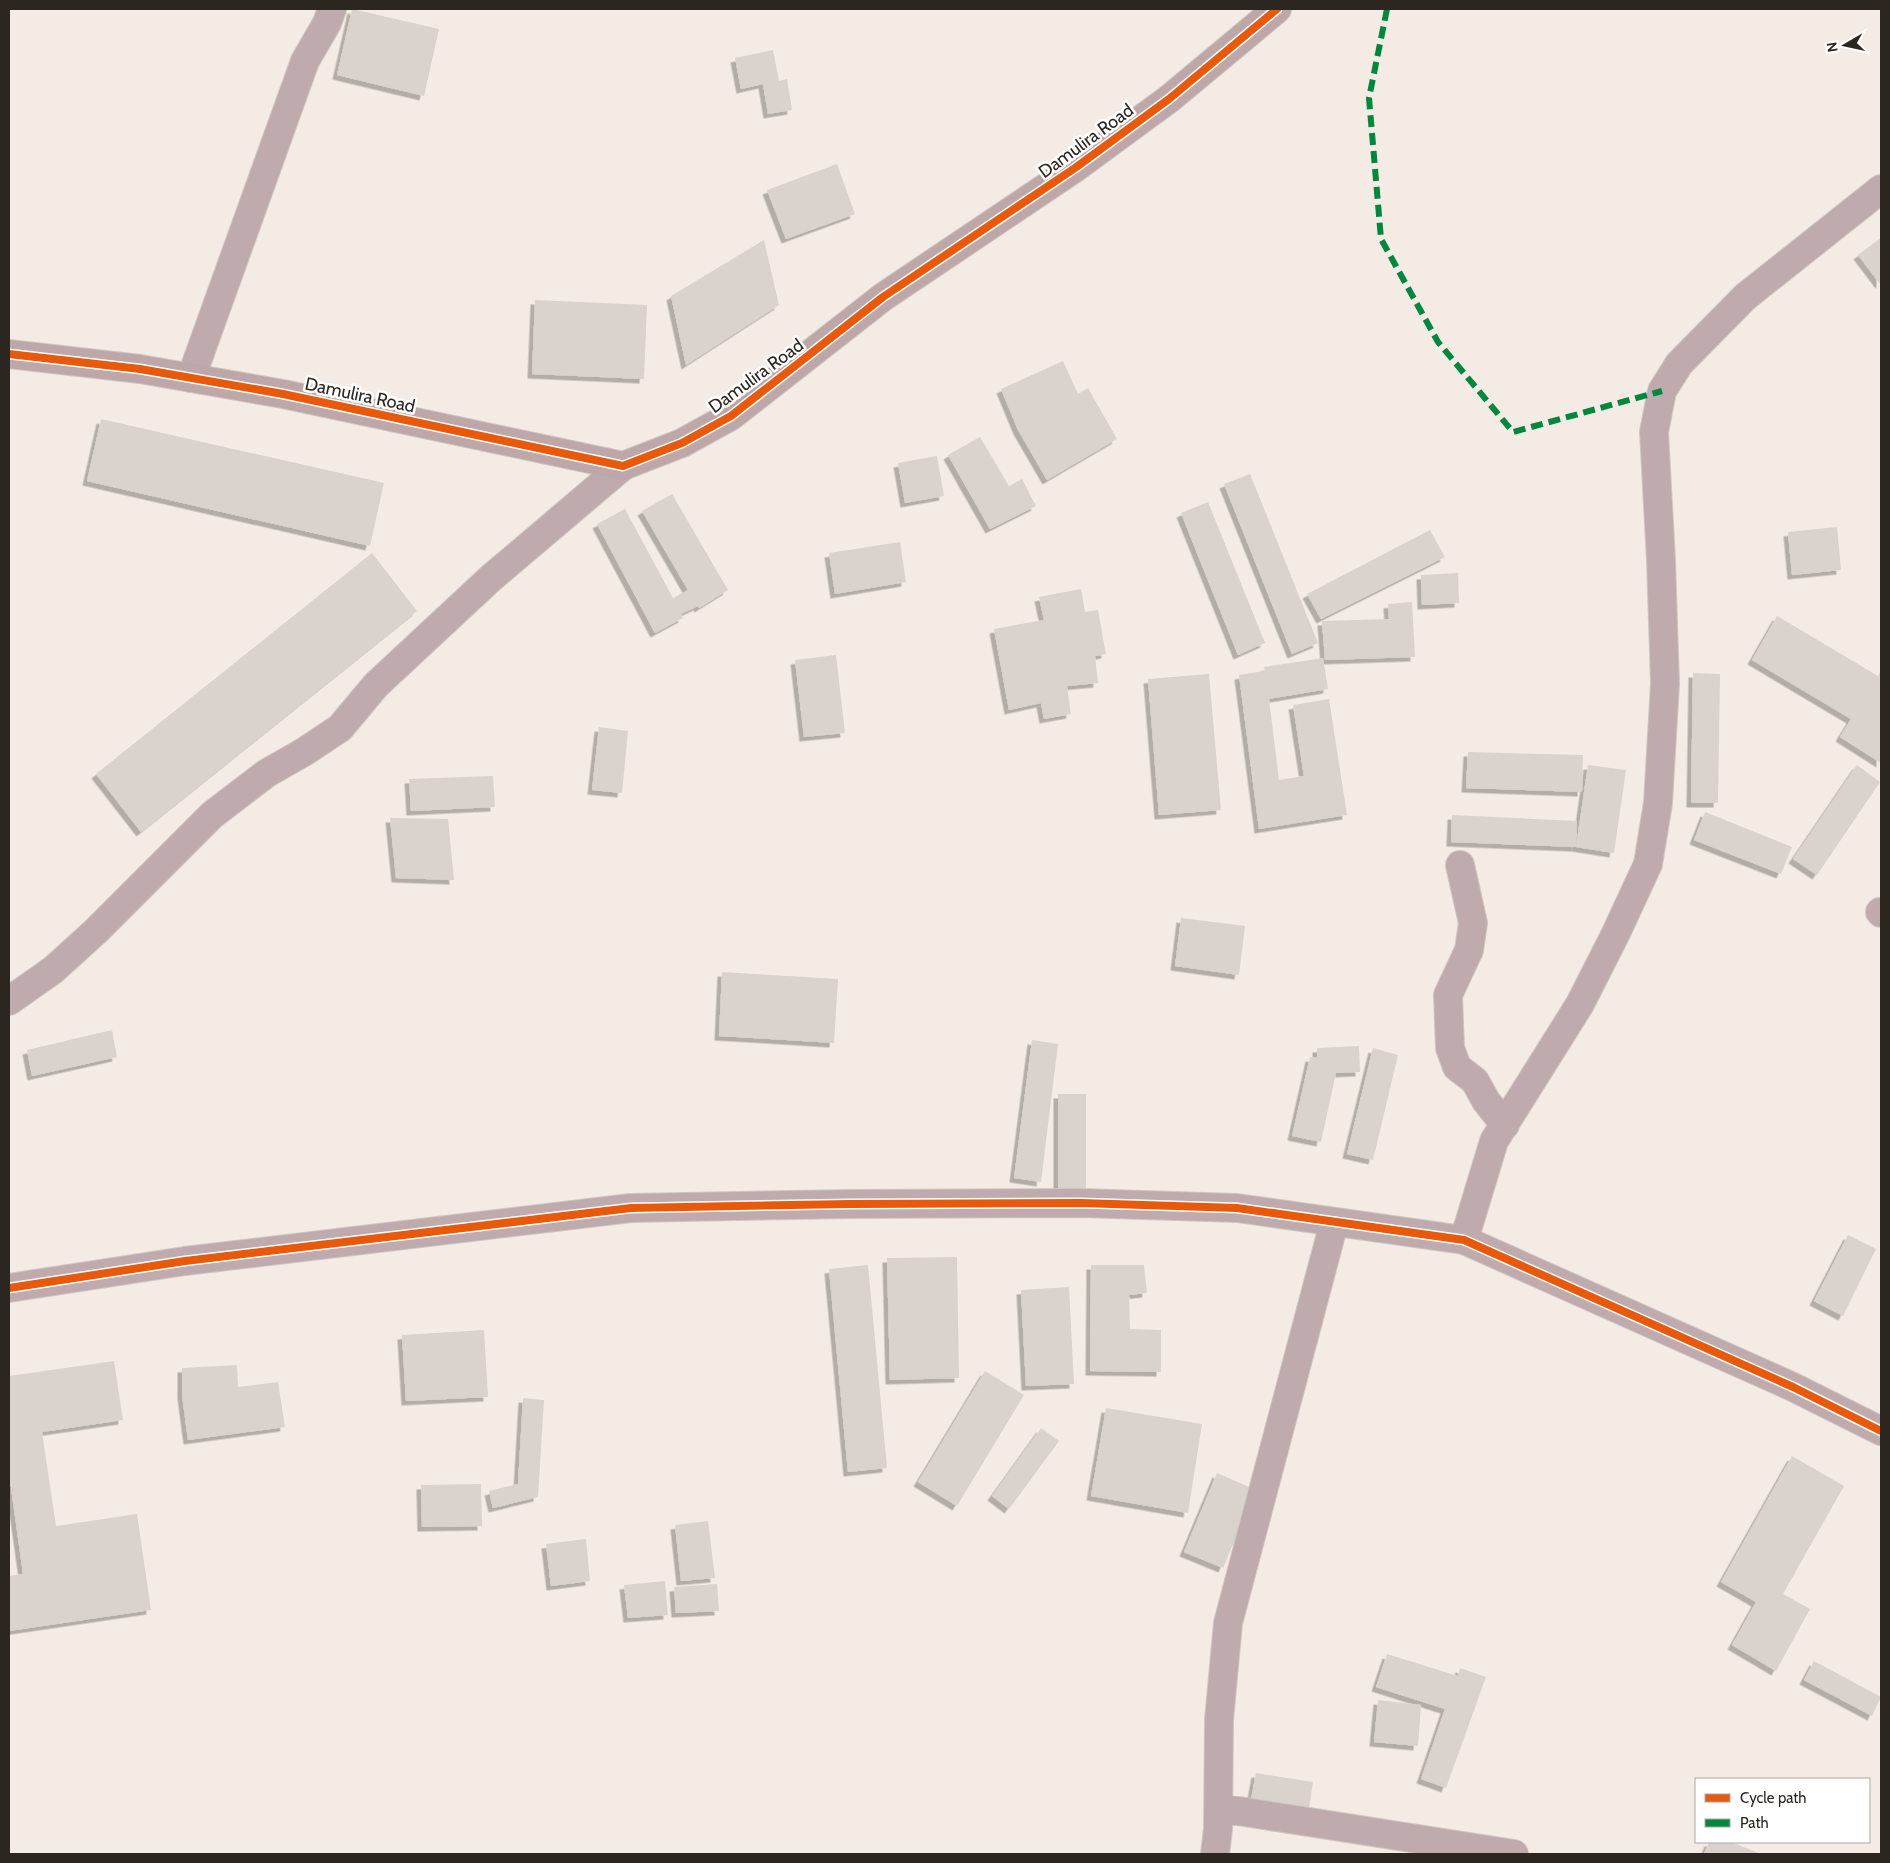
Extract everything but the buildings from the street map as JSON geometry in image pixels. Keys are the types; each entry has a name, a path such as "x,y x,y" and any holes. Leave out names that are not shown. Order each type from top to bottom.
{"street":[{"path":"191,378 305,61 327,23 332,9"},
{"name":"Damulira Road","path":"9,354 140,369 283,394 624,466 682,443 731,416 883,297 1075,168 1169,99 1277,9"},
{"path":"1464,1240 1494,1141 1580,1004 1648,864 1658,803 1665,684 1654,432 1662,391 1679,364 1745,297 1881,189"},
{"path":"9,1001 53,970 96,931 212,815 267,773 304,752 340,728 376,685 491,578 624,466"},
{"path":"1460,864 1473,923 1469,950 1448,995 1450,1048 1457,1067 1474,1081 1505,1125"},
{"path":"9,1288 185,1261 631,1208 850,1204 1081,1203 1237,1208 1464,1240 1793,1387 1881,1431"},
{"path":"1215,1854 1219,1808 1219,1720 1228,1623 1334,1223"},
{"path":"1219,1808 1514,1854"}],"marked path":[{"path":"1387,9 1369,98 1381,239 1438,342 1513,432 1662,391"}],"cycle path":[{"path":"9,354 140,369 283,394 623,466 682,443 731,416 883,297 1075,168 1169,99 1277,9"},
{"path":"9,1288 185,1261 631,1208 850,1204 1081,1203 1237,1208 1464,1240 1793,1387 1881,1431"}]}
